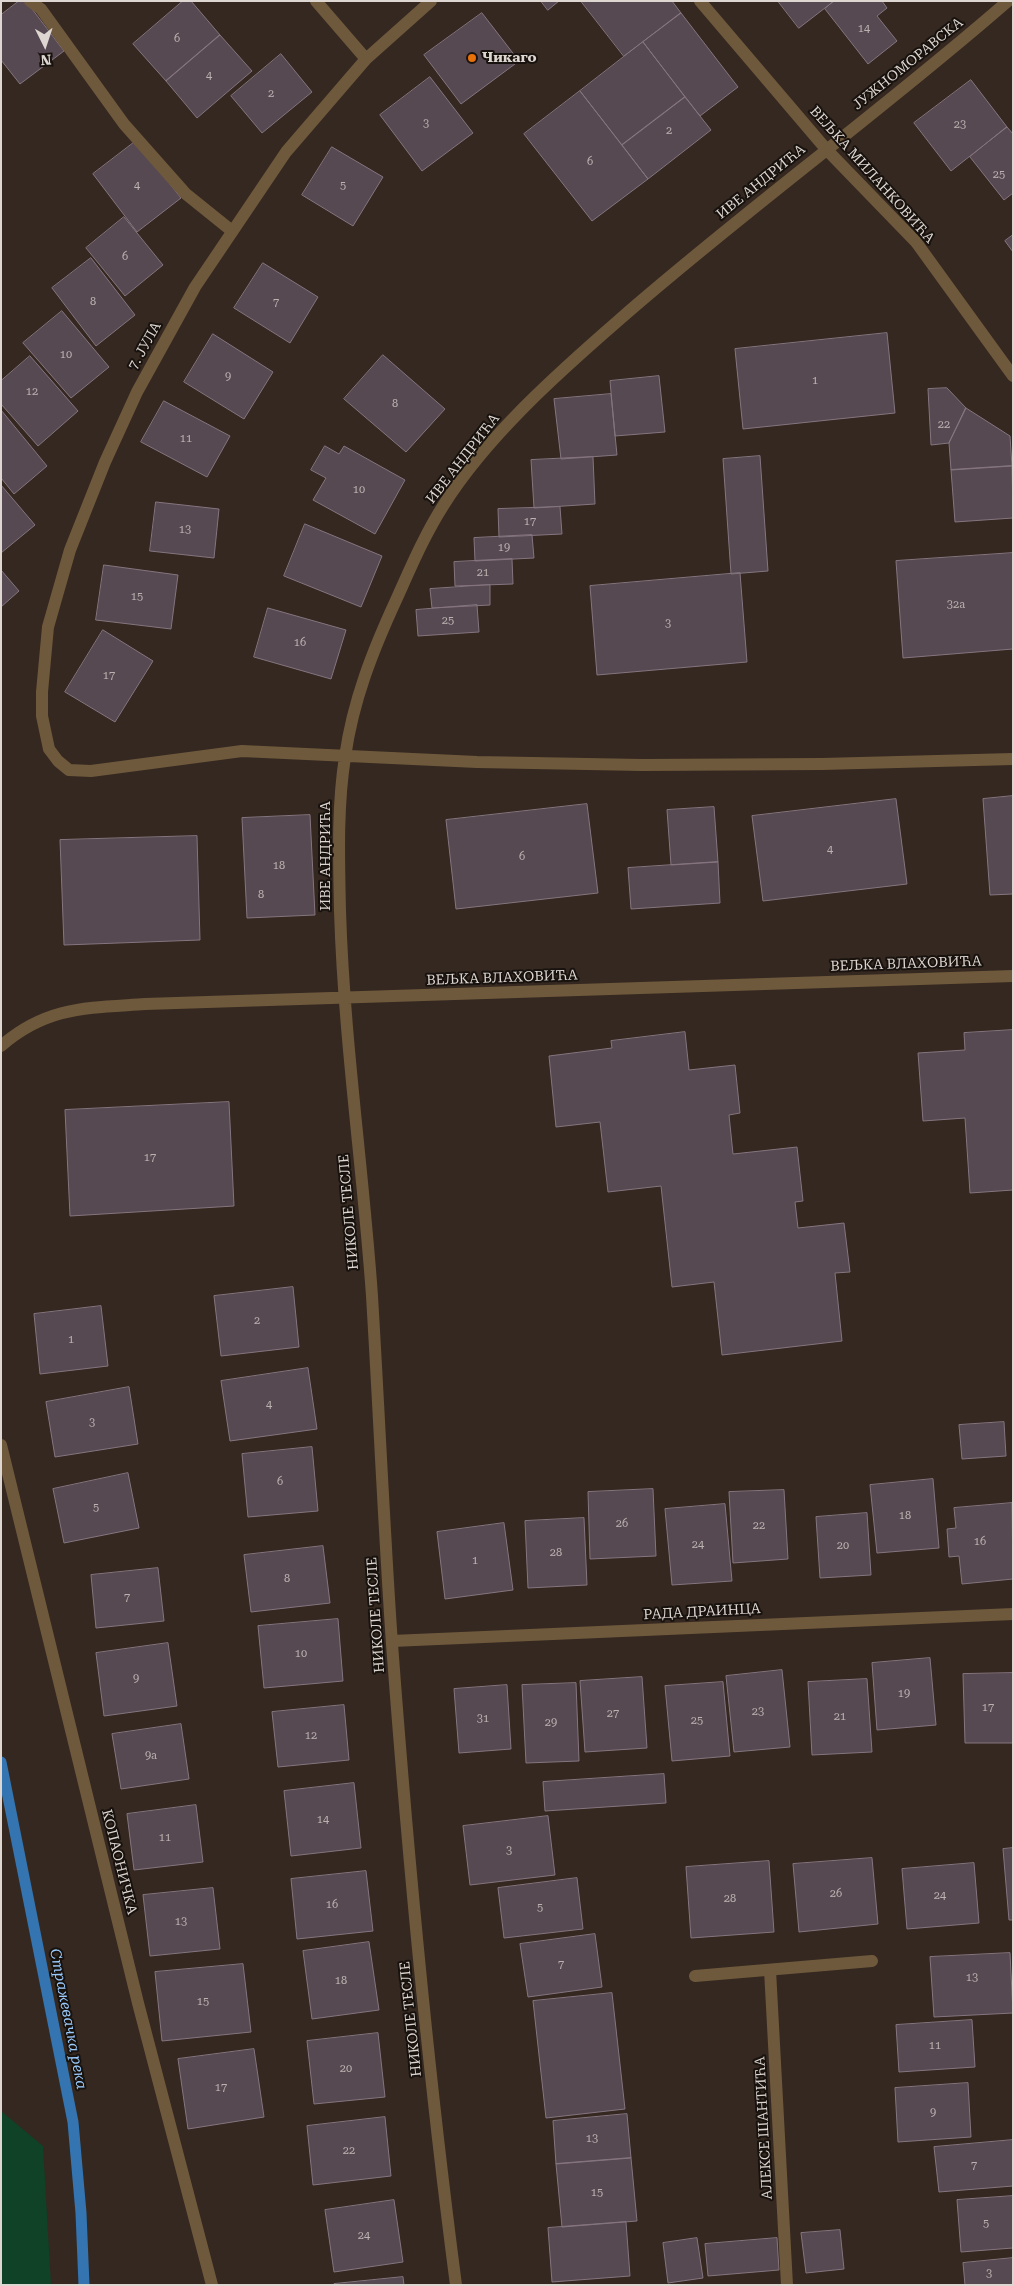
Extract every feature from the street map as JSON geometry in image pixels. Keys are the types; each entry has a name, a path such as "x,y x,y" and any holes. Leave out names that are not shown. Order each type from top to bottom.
{"street":[{"path":"30,1 41,9 124,124 180,187 232,231"},
{"path":"316,1 366,59"},
{"name":"7. ЈУЛА","path":"345,754 242,751 91,771 69,770 58,761 49,749 42,716 48,627 70,550 105,462 137,392 195,287 286,152 366,59 431,1"},
{"name":"ВЕЉКА МИЛАНКОВИЋА","path":"700,1 826,149 916,242 1013,376"},
{"name":"ЈУЖНОМОРАВСКА","path":"826,149 941,59 1008,1"},
{"name":"ИВЕ АНДРИЋА","path":"341,942 340,802 345,754 359,688 376,643 423,541 446,501 513,420 598,339 697,253 826,149"},
{"path":"345,754 460,761 642,765 822,764 1013,758"},
{"name":"НИКОЛЕ ТЕСЛЕ","path":"341,942 344,997 371,1289 392,1641 419,1957 456,2285"},
{"name":"ВЕЉКА ВЛАХОВИЋА","path":"1,1046 15,1034 36,1021 63,1012 145,1004 1013,976"},
{"name":"КОПАОНИЧКА","path":"1,1445 138,2003 212,2285"},
{"name":"РАДА ДРАИНЦА","path":"392,1641 1013,1614"},
{"path":"695,1976 872,1961"},
{"name":"АЛЕКСЕ ШАНТИЋА","path":"770,1970 787,2285"}],"green space":[{"path":"1,2111 43,2146 51,2285 1,2285"}],"building":[{"path":"19,1 26,1 64,51 20,84 1,60 1,15"},
{"path":"183,1 191,1 220,35 166,81 133,44"},
{"path":"541,1 559,1 548,10"},
{"path":"581,1 672,1 681,13 624,56"},
{"path":"778,1 834,1 799,28"},
{"path":"834,1 882,1 887,8 877,16 897,41 868,64 825,9"},
{"name":"Чикаго","path":"482,13 519,61 461,104 424,55"},
{"path":"681,13 738,87 700,116 643,42"},
{"path":"220,35 252,71 197,118 166,81"},
{"path":"643,42 685,97 622,145 580,91"},
{"path":"281,54 312,92 262,133 231,96"},
{"path":"430,77 473,133 422,171 380,115"},
{"path":"971,80 1007,127 951,171 914,123"},
{"path":"580,91 648,179 592,221 524,134"},
{"path":"685,97 711,130 648,179 622,145"},
{"path":"1007,127 1013,134 1013,193 1004,200 970,157"},
{"path":"136,141 181,198 137,232 93,174"},
{"path":"332,147 383,177 353,226 302,195"},
{"path":"124,217 163,265 125,296 86,248"},
{"path":"1013,235 1013,252 1005,241"},
{"path":"91,258 135,315 96,346 52,288"},
{"path":"263,263 318,297 290,343 234,308"},
{"path":"62,311 109,367 71,398 23,343"},
{"path":"887,333 895,413 743,429 735,349"},
{"path":"213,334 273,372 244,419 184,382"},
{"path":"383,355 445,409 406,452 344,399"},
{"path":"30,356 78,411 38,446 1,404 1,381"},
{"path":"659,376 665,432 615,436 610,381"},
{"path":"947,388 966,408 949,443 931,445 928,389"},
{"path":"611,394 617,455 561,459 554,399"},
{"path":"164,401 230,436 207,477 141,442"},
{"path":"966,408 1010,436 1012,466 951,470 949,443"},
{"path":"1,410 47,466 14,494 1,478"},
{"path":"325,446 339,454 344,446 405,480 375,534 313,500 326,478 311,470"},
{"path":"760,456 768,571 731,574 723,459"},
{"path":"593,457 595,504 534,508 531,460"},
{"path":"1012,466 1013,518 955,522 951,470"},
{"path":"1,485 35,525 1,553"},
{"path":"156,502 219,509 214,558 150,551"},
{"path":"560,507 562,534 499,537 498,509"},
{"path":"305,524 382,556 361,607 284,576"},
{"path":"532,535 534,558 475,561 474,538"},
{"path":"1013,553 1013,649 903,658 896,561"},
{"path":"512,559 513,584 455,586 454,562"},
{"path":"104,565 178,575 171,629 96,620"},
{"path":"1,570 19,591 1,607"},
{"path":"740,573 747,662 597,675 590,586"},
{"path":"490,585 490,605 432,608 430,589"},
{"path":"477,605 479,632 418,636 416,610"},
{"path":"268,608 346,630 331,679 254,657"},
{"path":"103,630 153,661 115,722 65,692"},
{"path":"1013,796 1013,894 990,895 983,799"},
{"path":"896,799 907,884 763,901 752,816"},
{"path":"587,804 598,893 456,909 446,820"},
{"path":"714,807 718,862 671,865 667,810"},
{"path":"310,815 315,915 247,918 242,818"},
{"path":"197,836 200,940 64,945 60,840"},
{"path":"718,862 720,903 631,909 628,868"},
{"path":"1013,1030 1013,1190 970,1193 965,1118 923,1121 918,1053 965,1050 964,1033"},
{"path":"685,1032 689,1070 735,1065 740,1113 729,1115 733,1154 797,1147 803,1201 795,1202 798,1228 844,1223 850,1272 835,1273 842,1341 722,1355 714,1282 672,1287 661,1186 608,1192 600,1122 556,1127 549,1056 612,1048 611,1041"},
{"path":"229,1102 234,1206 70,1216 65,1110"},
{"path":"293,1287 299,1347 221,1356 214,1296"},
{"path":"101,1306 108,1366 40,1374 34,1314"},
{"path":"308,1368 317,1429 230,1441 221,1381"},
{"path":"129,1387 138,1444 55,1457 46,1402"},
{"path":"1004,1422 1006,1456 962,1459 959,1425"},
{"path":"312,1447 318,1511 248,1517 242,1454"},
{"path":"128,1473 139,1528 64,1543 53,1489"},
{"path":"933,1479 939,1548 877,1553 870,1485"},
{"path":"653,1489 656,1556 590,1559 588,1492"},
{"path":"784,1490 788,1559 733,1563 729,1492"},
{"path":"1012,1503 1013,1579 962,1584 959,1556 949,1557 947,1529 956,1528 954,1508"},
{"path":"725,1504 732,1581 672,1585 665,1509"},
{"path":"867,1513 871,1575 820,1578 816,1517"},
{"path":"584,1518 587,1585 528,1588 525,1521"},
{"path":"504,1523 513,1590 445,1599 437,1532"},
{"path":"323,1546 330,1603 251,1612 244,1555"},
{"path":"158,1568 164,1621 96,1628 91,1575"},
{"path":"338,1619 343,1681 264,1688 258,1626"},
{"path":"168,1643 177,1706 104,1716 96,1653"},
{"path":"930,1658 936,1725 877,1730 872,1663"},
{"path":"782,1670 790,1747 734,1752 726,1676"},
{"path":"1013,1673 1013,1743 965,1743 963,1674"},
{"path":"642,1677 647,1748 585,1752 580,1681"},
{"path":"867,1679 872,1752 812,1755 808,1682"},
{"path":"723,1682 730,1756 672,1761 665,1686"},
{"path":"576,1683 579,1761 526,1763 522,1685"},
{"path":"507,1685 511,1749 459,1753 454,1689"},
{"path":"344,1705 349,1760 278,1767 272,1712"},
{"path":"181,1724 189,1779 121,1789 112,1734"},
{"path":"664,1774 666,1803 545,1811 543,1782"},
{"path":"354,1783 361,1848 291,1856 284,1791"},
{"path":"196,1805 203,1862 134,1870 127,1814"},
{"path":"548,1816 555,1875 470,1885 463,1826"},
{"path":"1013,1848 1013,1920 1009,1920 1003,1849"},
{"path":"872,1858 878,1924 799,1932 793,1864"},
{"path":"769,1861 774,1932 691,1938 686,1867"},
{"path":"974,1863 979,1923 907,1929 902,1869"},
{"path":"366,1871 373,1931 297,1939 291,1879"},
{"path":"577,1878 583,1929 504,1938 498,1888"},
{"path":"213,1888 220,1949 150,1956 143,1895"},
{"path":"595,1934 602,1987 528,1997 520,1944"},
{"path":"369,1942 379,2010 312,2019 303,1951"},
{"path":"1010,1953 1013,2013 934,2017 930,1957"},
{"path":"243,1964 251,2032 162,2041 155,1972"},
{"path":"612,1993 625,2109 546,2118 533,2001"},
{"path":"972,2020 975,2067 899,2072 896,2025"},
{"path":"378,2033 385,2097 314,2104 307,2041"},
{"path":"254,2049 264,2117 188,2129 178,2059"},
{"path":"968,2083 971,2137 898,2142 895,2088"},
{"path":"627,2114 631,2158 556,2164 553,2121"},
{"path":"385,2117 391,2176 313,2185 307,2126"},
{"path":"1013,2140 1013,2186 939,2192 934,2147"},
{"path":"631,2158 637,2221 562,2227 556,2164"},
{"path":"1013,2196 1013,2248 961,2252 957,2200"},
{"path":"394,2200 403,2262 334,2272 325,2210"},
{"path":"626,2222 630,2276 552,2282 548,2228"},
{"path":"840,2230 844,2269 806,2273 801,2233"},
{"path":"697,2238 703,2278 668,2283 663,2243"},
{"path":"777,2238 779,2270 708,2276 705,2244"},
{"path":"1013,2258 1013,2285 965,2285 963,2263"},
{"path":"403,2277 404,2285 334,2285 334,2284"}],"waterway":[{"name":"Стражевачка река","path":"1,1762 73,2122 81,2213 84,2285"}],"place":[{"name":"Чикаго","path":"472,58"}]}
